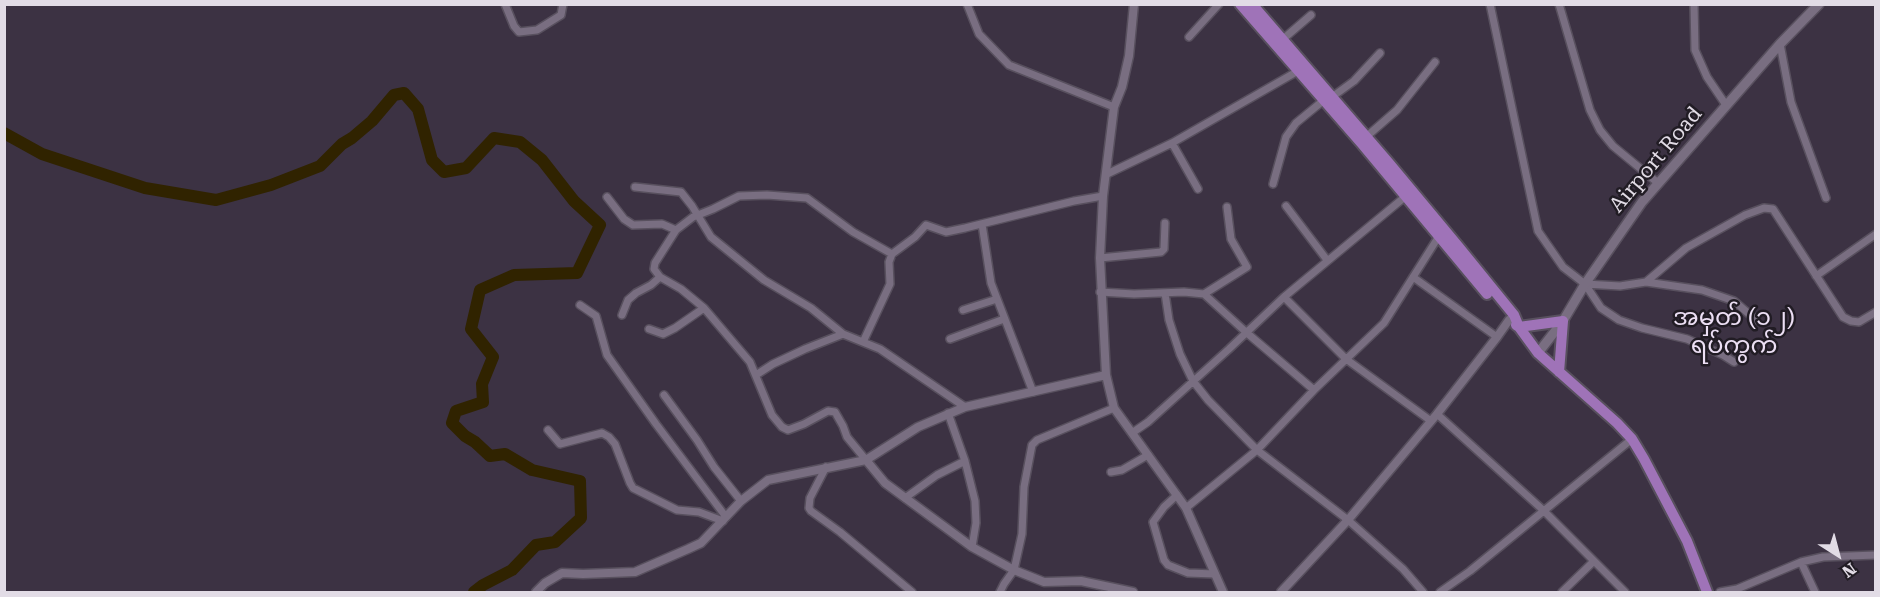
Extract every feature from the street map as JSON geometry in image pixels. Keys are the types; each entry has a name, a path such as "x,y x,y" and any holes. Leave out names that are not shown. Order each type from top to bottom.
{"main road":[{"path":"1240,4 1298,71 1366,137 1514,315 1538,352 1617,423 1632,440 1687,541 1707,592"},
{"path":"1252,4 1509,320 1520,327 1563,321 1559,372"},
{"name":"Airport Road","path":"1538,352 1563,321 1585,284 1642,202 1780,44 1819,4"}],"street":[{"path":"505,4 519,33 537,30 561,15 563,4"},
{"path":"967,4 979,34 1009,65 1114,106"},
{"path":"1134,4 1130,56 1122,87 1114,106 1103,196 1100,292 1106,375 1114,408 1186,508 1223,592"},
{"path":"1189,37 1219,4"},
{"path":"1490,4 1538,231 1563,267 1585,284 1601,308 1619,320 1687,339 1734,362"},
{"path":"1559,4 1590,110 1600,130 1613,146 1658,183"},
{"path":"1694,4 1695,50 1707,77 1726,105"},
{"path":"1282,40 1311,15"},
{"path":"1780,44 1791,102 1826,198"},
{"path":"1273,184 1286,137 1296,123 1354,81 1380,53"},
{"path":"1366,137 1397,110 1435,62"},
{"path":"1107,174 1172,143 1298,71"},
{"path":"1172,143 1198,189"},
{"path":"635,187 681,192 693,206 711,237 764,280 811,308 843,334 880,350 965,407"},
{"path":"892,254 853,232 807,198 739,195 697,215 676,230 654,268 660,277 681,289 704,308 750,362 772,415 782,428 788,430 828,411 835,412 847,437 885,483 972,547 1014,570 1044,582 1081,581 1133,592"},
{"path":"863,342 890,284 889,262 892,254 915,237 926,225 946,231 1103,196"},
{"path":"1132,433 1148,422 1284,297 1406,196"},
{"path":"607,197 624,219 633,225 662,224 676,230"},
{"path":"1286,206 1327,260"},
{"path":"1100,292 1204,294 1247,267 1231,239 1227,207"},
{"path":"1646,282 1686,248 1744,215 1764,208 1773,209 1843,317 1851,321 1859,321 1875,312"},
{"path":"1100,258 1161,252 1164,249 1165,223"},
{"path":"982,224 991,283 1033,392"},
{"path":"1816,276 1875,234"},
{"path":"1186,508 1257,450 1314,390 1384,323 1439,236"},
{"path":"622,315 628,300 660,277"},
{"path":"1413,277 1497,337"},
{"path":"1585,284 1620,286 1646,282 1702,290 1734,301 1756,320"},
{"path":"1165,293 1169,320 1180,354 1193,381 1208,400 1257,450 1348,520 1403,569 1423,592"},
{"path":"1204,294 1314,390"},
{"path":"1284,297 1346,359 1434,417 1543,510 1626,592"},
{"path":"963,310 997,299"},
{"path":"580,305 596,316 607,355 724,519"},
{"path":"650,329 663,333 675,328 704,308"},
{"path":"950,339 1004,319"},
{"path":"1281,592 1348,520 1434,417 1509,320"},
{"path":"756,375 783,359 843,334"},
{"path":"536,592 545,583 562,573 635,572 701,543 741,501 768,480 866,460 918,427 965,407 1106,375"},
{"path":"664,394 698,440 714,467 741,501"},
{"path":"1000,592 1014,570 1022,534 1024,487 1032,445 1037,440 1114,408"},
{"path":"948,413 965,461 975,501 976,524 972,547"},
{"path":"548,430 560,444 602,433 615,444 633,489 677,510 699,512 724,519"},
{"path":"1440,592 1470,571 1632,440"},
{"path":"1112,472 1122,470 1148,455"},
{"path":"905,498 937,475 965,461"},
{"path":"826,467 810,498 811,511 840,531 912,592"},
{"path":"1177,495 1164,507 1154,522 1164,560 1168,566 1188,573 1215,574"},
{"path":"1720,592 1737,589 1767,578 1801,562 1823,557 1875,555"},
{"path":"1562,592 1594,561"},
{"path":"1801,562 1815,592"}],"waterway":[{"path":"4,133 42,154 145,188 216,200 271,185 320,166 342,144 372,121 394,95 404,93 418,109 432,160 444,172 466,168 494,138 520,142 542,160 574,201 600,225 577,273 514,275 480,290 471,329 493,357 482,384 483,402 456,411 452,423 490,456 505,454 532,470 580,481 581,518 555,542 536,545 512,570 474,592"}],"district":[{"name":"အမှတ် (၁၂) ရပ်ကွက်","path":"1734,332"}]}
